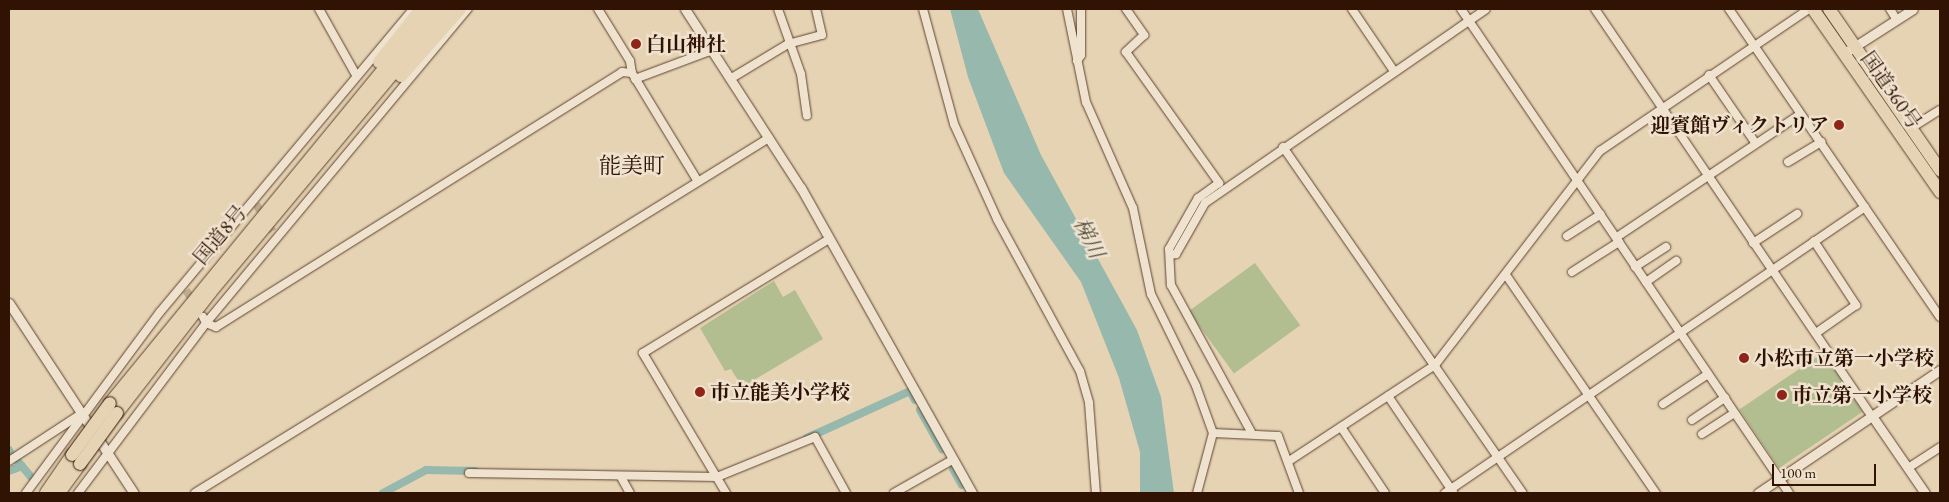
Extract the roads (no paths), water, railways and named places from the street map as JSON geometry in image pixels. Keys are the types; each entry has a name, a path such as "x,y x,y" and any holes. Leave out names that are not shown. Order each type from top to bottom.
{"highway":[{"path":"369,87 421,9"},
{"name":"国道8号","path":"113,408 313,169 356,110 369,87 434,9"},
{"name":"国道8号","path":"369,87 447,9"},
{"path":"369,87 460,9"},
{"name":"国道360号","path":"1813,9 1940,192"},
{"name":"国道360号","path":"1828,9 1940,170"},
{"name":"国道8号","path":"59,493 76,460 113,408 319,147 356,110"},
{"name":"国道8号","path":"43,483 76,460"}],"street":[{"path":"319,9 369,87"},
{"path":"26,493 43,483 82,414 254,202 369,87 413,9"},
{"path":"78,493 204,320 468,9"},
{"path":"598,9 633,76 697,180"},
{"path":"685,9 769,138 829,239 972,493"},
{"path":"778,9 788,44 800,74 807,116"},
{"path":"730,79 788,44 822,35 816,9"},
{"path":"923,9 939,81 954,124 997,219 1080,371 1089,403 1096,493"},
{"path":"1067,9 1086,102 1133,208 1151,294 1196,386 1213,433 1197,493"},
{"path":"1078,61 1081,9"},
{"path":"1126,9 1144,35 1126,52 1219,183 1198,198 1170,255 1171,285 1251,432"},
{"path":"1352,9 1394,71"},
{"path":"1461,9 1789,493"},
{"path":"1170,255 1176,254 1205,203 1283,147 1486,9"},
{"path":"1595,9 1753,244 1925,493"},
{"path":"1729,9 1799,115 1820,142 1940,317"},
{"path":"1289,462 1434,365 1506,275 1600,151 1808,9"},
{"path":"1890,9 1897,20"},
{"path":"1843,54 1913,9"},
{"path":"204,320 216,326 622,72 633,76 712,50"},
{"path":"1709,75 1756,144"},
{"path":"1911,128 1940,110"},
{"path":"1572,272 1799,115"},
{"path":"195,493 697,180 769,138"},
{"path":"1788,162 1820,142"},
{"path":"1283,147 1523,493"},
{"path":"1388,396 1450,492 1865,207"},
{"path":"1567,236 1601,214"},
{"path":"1753,244 1797,214"},
{"path":"726,493 643,353 829,239"},
{"path":"1814,242 1856,305 1816,333"},
{"path":"1635,266 1666,247"},
{"path":"1646,282 1676,261"},
{"path":"1506,275 1656,493"},
{"path":"9,303 134,493"},
{"path":"1758,493 1940,370"},
{"path":"1663,404 1708,374"},
{"path":"1692,420 1725,398"},
{"path":"1702,434 1734,413"},
{"path":"9,461 82,414"},
{"path":"1341,427 1386,493"},
{"path":"1213,433 1251,432 1278,436 1299,493"},
{"path":"469,473 621,477 717,477 815,437 846,493"},
{"path":"1908,468 1940,446"},
{"path":"894,493 952,460"},
{"path":"621,477 630,493"}],"water":[{"path":"950,9 978,9 1041,155 1137,330 1161,397 1174,493 1140,493 1140,452 1119,378 1081,282 1004,173 968,77"}],"waterway":[{"path":"807,438 910,391 915,400"},
{"path":"920,410 942,449"},
{"path":"9,450 11,454"},
{"path":"16,459 31,477"},
{"path":"9,471 22,466"},
{"path":"953,469 962,485"},
{"path":"383,493 426,470 475,471"}],"tunnel":[{"path":"256,204 273,232"},
{"path":"186,290 195,305"}],"place":[{"name":"白山神社","path":"636,44"},
{"name":"迎賓館ヴィクトリア","path":"1839,125"},
{"name":"小松市立第一小学校","path":"1744,358"},
{"name":"市立能美小学校","path":"700,392"},
{"name":"市立第一小学校","path":"1782,395"}],"district":[{"name":"能美町","path":"632,166"}],"water label":[{"name":"梯川","path":"1089,238"}]}
